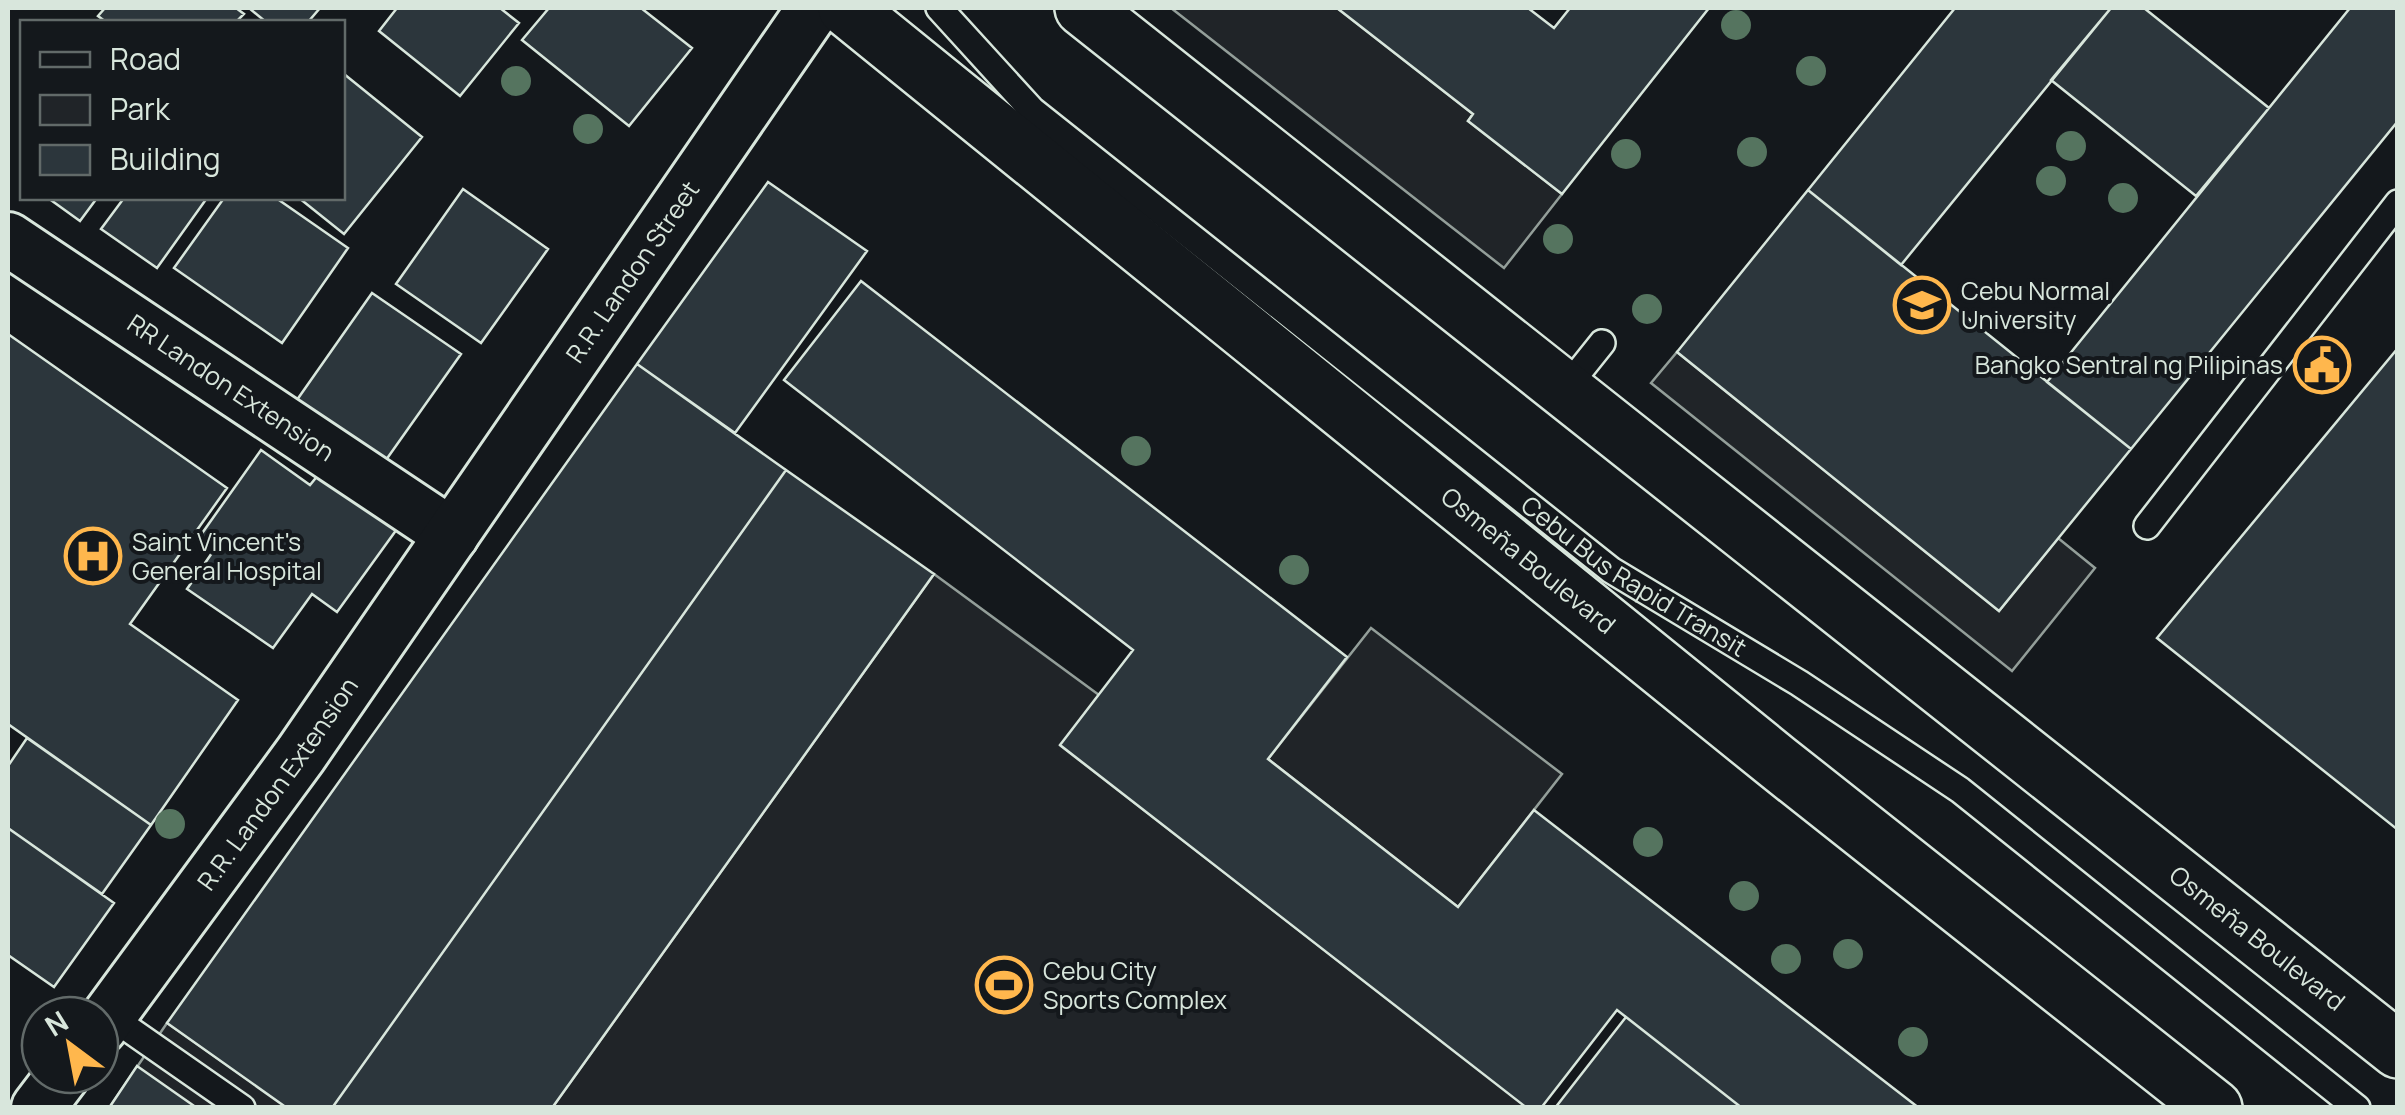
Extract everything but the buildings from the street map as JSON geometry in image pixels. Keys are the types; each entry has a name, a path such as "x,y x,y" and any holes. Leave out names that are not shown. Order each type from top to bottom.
{"main road":[{"name":"Osmeña Boulevard","path":"846,8 1731,725 2214,1108"},
{"name":"Osmeña Boulevard","path":"1083,8 2398,1050"}],"street":[{"name":"R.R. Landon Street","path":"452,535 814,8"},
{"name":"RR Landon Extension","path":"8,239 452,535"},
{"name":"R.R. Landon Extension","path":"120,1002 302,754 452,535"}],"lane":[{"name":"Cebu Bus Rapid Transit","path":"939,8 1032,110 1612,570 1799,683 1960,790 2357,1108"},
{"path":"2147,526 2398,203"},
{"path":"1566,388 1602,343"},
{"path":"120,1031 242,1108"}],"green space":[{"path":"1171,8 1337,8 1473,114 1468,121 1562,194 1504,268"},
{"path":"1677,352 1999,611 2058,538 2095,568 2012,671 1651,383"},
{"name":"Cebu City Sports Complex","path":"934,574 1099,695 1061,746 1527,1107 552,1108"},
{"path":"1371,628 1562,774 1458,907 1268,759"},
{"path":"167,1023 287,1107 109,1108"}],"place":[{"name":"Cebu Normal University","path":"1922,305"},
{"name":"Bangko Sentral ng Pilipinas","path":"2322,365"},
{"name":"Saint Vincent's General Hospital","path":"93,556"},
{"name":"Cebu City Sports Complex","path":"1004,985"}]}
